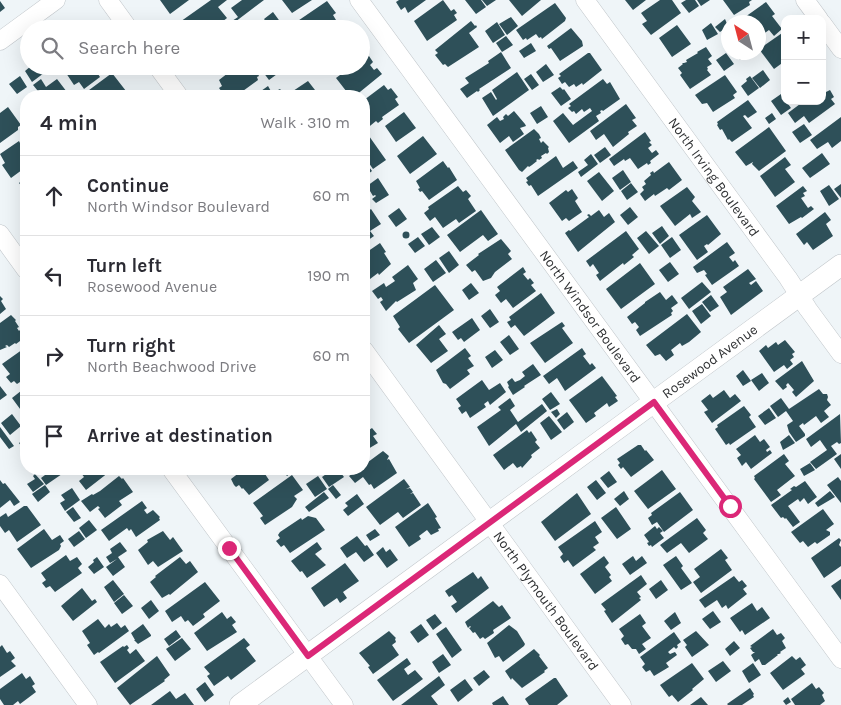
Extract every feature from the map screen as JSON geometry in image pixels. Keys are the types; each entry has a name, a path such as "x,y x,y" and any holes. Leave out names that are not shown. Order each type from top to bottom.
{"street":[{"path":"29,20 56,0"},
{"path":"108,0 123,20"},
{"name":"North Windsor Boulevard","path":"359,0 841,659"},
{"name":"North Irving Boulevard","path":"585,0 841,354"},
{"path":"805,0 816,15"},
{"path":"0,41 20,26"},
{"path":"826,28 841,49"},
{"path":"164,75 175,90"},
{"path":"0,234 20,262"},
{"name":"Rosewood Avenue","path":"240,705 841,265"},
{"name":"North Plymouth Boulevard","path":"370,358 622,705"},
{"path":"175,475 344,705"},
{"path":"0,584 88,705"}],"building":[{"path":"160,0 189,0 170,14"},
{"path":"211,0 227,0 218,7 227,18 224,20 183,20"},
{"path":"242,0 264,0 238,20 234,20 238,17 231,8"},
{"path":"282,0 312,0 292,13"},
{"path":"399,0 426,0 408,13 405,7 401,10 396,2"},
{"path":"443,0 451,11 454,9 457,13 454,15 457,20 427,41 414,21"},
{"path":"465,0 481,0 486,7 476,14"},
{"path":"482,0 496,0 487,6"},
{"path":"509,0 541,0 522,16"},
{"path":"625,0 646,0 633,10"},
{"path":"660,0 672,0 681,13 651,35 642,24 647,21 641,13"},
{"path":"686,0 695,0 699,6 689,13 681,3"},
{"path":"697,0 710,0 701,6"},
{"path":"723,0 752,0 749,2 750,5 734,15"},
{"path":"0,1 5,8 0,12"},
{"path":"327,1 336,13 333,15 336,20 299,20"},
{"path":"766,2 775,14 772,16 781,30 774,36 769,30 766,32 766,15 748,15"},
{"path":"555,3 566,18 565,21 542,39 536,34 527,40 526,38 523,40 516,30"},
{"path":"273,12 279,20 265,20"},
{"path":"511,17 518,26 507,35 499,24"},
{"path":"471,21 477,27 469,33 479,47 448,67 445,64 443,65 435,55 438,53 435,50"},
{"path":"497,22 505,35 493,43 485,31"},
{"path":"721,22 721,31 715,27"},
{"path":"711,23 718,34 707,40 702,30"},
{"path":"677,25 691,44 672,57 659,38"},
{"path":"571,28 582,41 583,46 560,61 551,48 549,49 547,46"},
{"path":"781,34 781,64 774,69 766,58 766,44"},
{"path":"506,36 513,45 502,52 496,43"},
{"path":"531,43 536,51 524,58 519,51"},
{"path":"706,47 712,56 708,59 712,64 707,67 711,75 690,89 680,75 682,73 678,68 682,63 687,62 686,60"},
{"path":"501,52 511,68 467,98 460,89 469,83 465,78 489,63 488,61"},
{"path":"590,53 602,70 583,85 582,83 576,87 574,84 569,87 565,82 562,84 558,78 561,76 559,74"},
{"path":"721,56 721,60 731,60 734,64 724,71 716,60"},
{"path":"546,64 554,75 543,82 536,72"},
{"path":"370,65 374,70 377,68 382,74 362,90 345,90 336,78 340,75 370,75"},
{"path":"763,70 770,80 760,88 752,78"},
{"path":"517,72 529,90 493,116 482,98 491,92 496,100 492,90"},
{"path":"531,74 539,85 532,90 524,79"},
{"path":"28,75 41,75 32,82"},
{"path":"67,75 99,75 100,77 84,89 79,82 74,85"},
{"path":"109,75 114,75 125,90 89,90"},
{"path":"225,75 259,76 257,77 258,80 244,90 220,90 219,88 222,86 219,80"},
{"path":"265,75 276,75 269,80"},
{"path":"725,75 737,92 733,95 735,98 713,112 707,103 702,104 695,95"},
{"path":"20,76 27,87 20,90 17,94 9,84"},
{"path":"750,76 759,88 748,96 741,86"},
{"path":"41,79 46,87 57,79 65,90 37,90 33,85"},
{"path":"603,79 607,84 610,82 620,99 603,111 600,111 601,113 596,116 599,121 569,143 553,121 563,113 573,125 592,111 590,108 584,112 582,109 576,114 568,108 571,106 569,104"},
{"path":"308,81 315,90 294,90"},
{"path":"384,85 388,90 391,88 398,97 395,99 399,105 382,117 383,119 378,123 376,121 370,126 370,96"},
{"path":"268,86 270,90 262,90"},
{"path":"560,87 564,89 571,99 561,106 551,93"},
{"path":"830,90 834,97 831,99 835,104 809,123 804,116 795,123 788,113 799,105 826,105 826,92"},
{"path":"781,94 781,105 789,105 791,108 781,115 771,101"},
{"path":"748,100 757,112 748,118 745,115 743,116 752,128 732,142 728,140 722,129 720,130 717,122"},
{"path":"626,104 636,118 632,120 637,126 613,147 604,134 596,140 590,131"},
{"path":"541,106 548,117 537,124 530,113"},
{"path":"8,107 20,126 18,130 0,143 0,113"},
{"path":"514,111 526,126 520,128 524,134 513,142 509,136 500,143 487,125 497,117 500,121 504,119 503,117 506,114 508,116"},
{"path":"404,112 416,128 396,142 385,126"},
{"path":"772,113 776,119 769,124 765,118"},
{"path":"841,117 841,141 832,148 828,142 817,149 810,140"},
{"path":"804,124 812,135 800,143 792,132"},
{"path":"769,127 786,151 759,171 752,164 753,162 746,166 735,152"},
{"path":"534,129 541,138 539,139 541,143 543,141 549,147 549,152 541,156 542,158 536,160 522,172 519,170 505,150"},
{"path":"645,132 652,145 648,148 652,153 656,150 659,154 650,161 651,163 648,165 647,163 638,169 630,158 625,161 624,159 614,166 609,159"},
{"path":"423,136 437,154 410,174 397,156"},
{"path":"370,137 386,160 373,169 370,165"},
{"path":"19,141 20,171 11,178 2,165 5,163 0,154"},
{"path":"605,147 611,155 600,163 594,155"},
{"path":"822,153 830,164 810,178 802,168"},
{"path":"591,154 598,164 581,177 578,172 588,165 584,160"},
{"path":"556,156 563,168 573,161 578,168 538,196 531,185 529,186 526,182 528,181 526,178"},
{"path":"785,157 791,165 785,169 795,182 775,197 760,176"},
{"path":"443,161 457,180 429,200 422,191 420,192 416,181"},
{"path":"669,162 682,180 669,190 667,188 645,201 640,194 644,190 642,187 646,184 644,181 651,175 650,173 653,171 654,173"},
{"path":"623,170 631,182 620,190 612,178"},
{"path":"599,172 614,191 602,201 587,181"},
{"path":"378,178 389,195 376,203 372,199 376,196 373,196 370,191 370,184"},
{"path":"631,183 638,192 627,200 621,191"},
{"path":"841,184 841,198 834,189"},
{"path":"829,185 839,199 829,206 820,191"},
{"path":"458,186 463,192 466,190 471,196 468,199 476,211 459,223 456,219 443,228 435,217 430,221 424,213 429,209 428,207"},
{"path":"803,186 807,191 803,193 805,196 801,198 808,208 811,206 814,209 802,218 789,224 776,206"},
{"path":"687,187 695,197 692,201 701,212 692,218 690,214 675,226 660,206"},
{"path":"572,189 578,198 575,201 582,212 569,221 566,218 562,221 549,203 566,190 568,192"},
{"path":"630,207 638,217 628,225 620,215"},
{"path":"399,208 407,219 396,227 388,216"},
{"path":"370,210 381,224 370,231"},
{"path":"481,210 498,234 488,241 483,235 460,252 447,235"},
{"path":"599,210 604,217 609,213 615,222 578,252 565,233 589,217 587,215 591,216"},
{"path":"825,212 831,220 826,224 833,236 813,250 807,242 804,245 796,234"},
{"path":"707,215 721,234 704,246 708,252 697,260 679,235"},
{"path":"662,226 669,236 660,244 652,233"},
{"path":"432,227 440,237 429,245 421,234"},
{"path":"626,231 639,249 632,255 634,257 600,281 596,275 599,273 593,264 590,267 586,261"},
{"path":"646,231 659,246 649,254 637,238"},
{"path":"406,232 409,235 406,238 403,235"},
{"path":"418,237 425,246 415,253 408,244"},
{"path":"672,237 681,250 670,258 661,245"},
{"path":"501,239 511,251 508,254 512,259 495,272 491,278 483,281 475,270 472,272 466,265 478,254"},
{"path":"727,242 735,253 729,257 733,262 735,260 739,266 712,285 704,270 697,273 693,267"},
{"path":"380,243 391,264 379,275 378,273 370,279 370,250"},
{"path":"449,251 459,265 449,273 439,258"},
{"path":"436,260 446,273 433,282 424,269"},
{"path":"670,262 679,274 668,282 659,270"},
{"path":"640,263 655,284 621,309 606,289"},
{"path":"408,265 418,279 413,283 416,290 396,301 386,311 380,302 383,300 381,297 378,299 372,291 384,283 386,287 395,281 392,277"},
{"path":"523,267 526,272 523,274 534,283 531,285 536,291 513,308 506,299 501,303 495,295 500,291 497,287"},
{"path":"748,269 756,279 749,283 751,285 756,281 763,291 731,315 720,297 727,292 723,287"},
{"path":"702,282 711,292 689,309 681,298"},
{"path":"471,283 479,293 469,300 462,290"},
{"path":"435,285 454,310 409,343 398,329 400,327 393,316"},
{"path":"660,292 666,300 672,295 678,303 671,308 673,311 672,315 640,336 636,330 639,327 635,322 632,324 627,317"},
{"path":"541,293 555,313 524,336 515,325 511,328 507,322 511,320 509,317"},
{"path":"711,295 719,306 710,312 702,302"},
{"path":"0,296 6,309 0,314"},
{"path":"702,304 711,316 701,324 692,311"},
{"path":"490,309 499,322 490,328 481,316"},
{"path":"687,314 701,332 689,342 682,346 680,343 671,350 674,355 666,361 660,354 655,356 646,345"},
{"path":"11,315 19,327 17,328 20,330 20,341 9,347 7,345 5,346 7,347 0,350 0,323"},
{"path":"472,318 480,330 464,342 461,338 458,340 452,332"},
{"path":"562,322 565,326 562,328 573,343 545,363 530,343"},
{"path":"439,325 446,334 439,339 448,351 431,363 416,345"},
{"path":"509,335 519,349 510,355 500,342"},
{"path":"785,340 795,352 792,354 794,357 790,360 793,364 787,369 784,365 774,372 759,351 766,345 768,348 776,342 778,345"},
{"path":"465,348 471,356 468,358 474,366 467,370 470,374 450,389 443,383 436,370"},
{"path":"582,348 586,354 583,356 590,365 592,363 596,368 565,391 557,378 549,384 543,376"},
{"path":"495,350 503,360 492,368 485,357"},
{"path":"20,351 20,382 17,384 14,381 11,383 6,377 10,374 2,364"},
{"path":"802,361 814,381 796,397 792,392 794,390 788,383 787,387 783,390 775,381"},
{"path":"533,364 541,375 513,395 507,382 512,378 515,382 520,380 525,376 522,372"},
{"path":"743,370 751,381 743,386 736,376"},
{"path":"762,373 769,383 759,391 751,380"},
{"path":"602,376 617,396 615,397 618,401 609,407 607,403 594,413 596,416 586,423 569,400"},
{"path":"482,380 489,390 500,383 506,392 490,405 488,401 484,404 486,407 470,418 466,411 462,414 458,408 461,406 456,399"},
{"path":"0,386 7,395 0,400"},
{"path":"819,389 823,394 827,394 827,400 831,405 824,411 829,417 821,423 816,416 804,425 803,423 799,426 805,436 796,442 789,432 787,425 793,421 786,411 778,417 770,406 781,398 789,409"},
{"path":"724,390 730,398 735,394 741,401 712,423 704,412 708,410 701,401 710,394 713,398"},
{"path":"20,392 20,409 12,398"},
{"path":"551,392 560,404 550,410 542,399"},
{"path":"510,398 515,406 510,410 518,422 542,404 547,411 521,432 516,424 489,446 477,427 501,410 498,407"},
{"path":"744,406 751,415 749,417 756,427 730,445 729,443 726,445 715,429 718,427 717,425"},
{"path":"769,408 776,418 765,425 758,416"},
{"path":"557,409 560,414 556,418 551,412"},
{"path":"567,412 574,422 564,430 557,420"},
{"path":"12,414 20,427 10,435 1,423"},
{"path":"840,414 841,443 837,442 831,446 837,454 816,469 810,462 827,450 820,440 811,447 806,439"},
{"path":"549,416 562,432 551,440 540,423"},
{"path":"0,427 14,446 9,449 0,437"},
{"path":"372,428 377,434 373,436 378,443 370,448 370,429"},
{"path":"527,430 529,433 531,431 537,440 535,442 540,448 531,455 532,457 522,468 521,466 517,468 513,463 504,470 493,455"},
{"path":"755,435 760,442 764,439 770,447 766,450 767,452 770,450 772,453 751,469 746,462 742,466 737,458 741,455 736,449"},
{"path":"789,435 795,443 783,450 780,442"},
{"path":"638,445 641,445 654,460 631,477 623,467 621,469 617,459"},
{"path":"383,451 389,456 387,460 389,459 397,473 374,489 363,477 355,483 349,476 370,475 370,461"},
{"path":"784,454 789,461 785,464 795,476 777,490 781,495 771,502 754,479 754,476"},
{"path":"841,454 841,469 834,459"},
{"path":"810,463 815,470 804,476 800,469"},
{"path":"662,470 676,489 648,509 634,491"},
{"path":"609,471 617,482 608,488 600,478"},
{"path":"36,475 44,484 33,492 27,484 35,479 33,476"},
{"path":"45,475 61,475 46,485 41,478"},
{"path":"82,475 105,475 86,490 79,481 84,477"},
{"path":"236,475 266,475 269,480 249,495 239,485 236,487 231,479"},
{"path":"292,475 303,490 294,496 297,499 292,507 265,525 260,518 263,516 253,503"},
{"path":"325,475 342,475 344,477 329,487 322,477"},
{"path":"119,476 123,478 133,492 119,501 122,505 105,518 98,509 100,508 98,506 90,512 81,501 100,491"},
{"path":"318,476 327,489 315,497 306,484"},
{"path":"838,477 841,481 841,503 827,485"},
{"path":"404,479 410,487 406,489 410,488 413,492 410,494 413,493 421,505 403,518 398,512 380,525 366,507"},
{"path":"0,480 3,484 5,483 20,502 14,506 10,500 0,508"},
{"path":"596,480 606,493 597,500 587,487"},
{"path":"805,481 817,497 808,504 804,498 800,502 798,499 788,506 800,522 793,527 786,518 781,518 771,505 792,490 790,489 794,486 796,487"},
{"path":"45,485 50,492 38,502 32,494"},
{"path":"333,485 341,495 336,499 328,489"},
{"path":"72,488 80,500 65,511 60,503 65,500 61,495"},
{"path":"624,491 629,499 620,506 614,499"},
{"path":"830,491 835,497 818,507 815,503"},
{"path":"324,492 329,498 309,512 305,507"},
{"path":"680,492 693,510 664,532 657,522 652,525 648,518 652,515 651,513"},
{"path":"577,493 591,514 555,541 541,522"},
{"path":"357,494 364,504 348,516 343,510 348,506 345,503"},
{"path":"142,501 147,508 144,510 147,514 153,510 160,517 160,520 136,537 131,529 129,531 127,528 109,541 101,530"},
{"path":"428,503 437,517 435,518 441,528 431,535 427,530 419,536 421,539 409,547 395,527"},
{"path":"24,506 27,506 41,525 17,542 9,530 5,533 0,526 0,517 6,513 8,517"},
{"path":"73,507 81,518 74,522 66,512"},
{"path":"616,507 631,529 617,539 601,518"},
{"path":"823,509 834,524 826,530 830,532 830,535 817,544 815,542 808,547 803,541 800,543 791,532"},
{"path":"308,516 316,518 325,530 290,553 284,545 281,547 276,541 280,538 278,535 301,518 302,520"},
{"path":"697,518 706,530 703,533 708,539 689,553 681,543 667,553 660,545"},
{"path":"89,520 97,530 86,538 79,528"},
{"path":"595,521 602,532 595,537 599,543 593,547 596,550 573,567 568,560 564,563 560,557 563,554 558,547"},
{"path":"655,526 663,531 660,533 664,538 652,547 647,543 649,542 644,535"},
{"path":"44,529 52,540 60,535 64,541 60,544 59,550 31,568 17,549"},
{"path":"375,529 380,535 370,541 366,535"},
{"path":"79,531 85,539 74,547 68,539"},
{"path":"163,531 170,540 173,537 183,551 158,567 153,561 148,565 138,550 148,542 147,540"},
{"path":"357,536 374,555 364,562 356,552 347,558 340,548"},
{"path":"839,538 841,540 839,545 841,547 841,566 824,578 811,558"},
{"path":"120,542 127,551 118,557 125,567 113,576 106,567 117,559 110,563 106,557 112,553 110,549"},
{"path":"317,542 322,549 315,554 326,565 307,578 291,561"},
{"path":"383,547 386,552 390,549 398,560 387,568 376,553"},
{"path":"721,549 728,558 725,560 732,570 701,593 693,582 700,577 694,569"},
{"path":"66,555 70,561 77,557 82,564 78,568 82,573 55,592 50,586 46,588 42,583 46,580 41,573"},
{"path":"604,556 609,563 605,567 611,575 609,577 612,581 595,594 580,574"},
{"path":"633,556 636,561 642,556 647,563 630,575 622,564"},
{"path":"676,556 683,566 681,568 692,583 681,590 663,565"},
{"path":"97,557 104,567 94,574 88,567"},
{"path":"180,557 186,564 190,561 198,572 170,595 162,598 150,582"},
{"path":"345,563 359,581 343,592 347,598 340,603 337,598 324,607 311,588"},
{"path":"473,572 478,579 481,576 489,588 456,613 451,606 457,602 452,595 449,597 445,591"},
{"path":"641,575 647,584 637,592 641,600 612,623 601,604"},
{"path":"734,576 739,582 742,580 747,586 743,589 747,594 728,609 726,605 722,608 717,600 705,608 699,600"},
{"path":"841,579 841,600 831,586"},
{"path":"113,580 124,594 114,602 104,587"},
{"path":"661,580 668,590 656,599 649,589"},
{"path":"205,582 220,601 203,614 205,617 193,626 188,620 185,622 181,616 172,622 165,611"},
{"path":"82,588 92,601 95,599 97,602 73,621 61,606"},
{"path":"124,595 133,606 122,614 114,603"},
{"path":"151,600 159,611 149,619 141,608"},
{"path":"493,601 499,607 502,605 511,618 493,630 494,633 485,639 483,637 480,639 469,628 470,626 468,628 465,622"},
{"path":"752,603 757,611 762,607 770,618 745,635 742,630 740,632 730,618"},
{"path":"713,611 721,622 710,629 702,619"},
{"path":"222,612 227,619 231,616 236,622 232,625 237,632 207,651 194,633"},
{"path":"675,612 681,623 671,630 664,621"},
{"path":"435,614 442,623 433,630 426,620"},
{"path":"640,614 646,623 642,626 651,638 642,644 646,649 639,654 636,649 632,649 628,644 625,645 621,639 624,636 619,629"},
{"path":"98,619 105,628 109,624 111,627 117,623 121,628 125,625 129,631 94,655 87,645 90,643 82,631"},
{"path":"143,624 151,636 138,644 131,633"},
{"path":"421,624 429,635 418,643 410,632"},
{"path":"509,625 517,631 525,644 503,662 499,656 495,658 487,643"},
{"path":"446,627 462,650 452,658 436,634"},
{"path":"773,629 777,635 781,633 785,638 782,641 786,648 765,665 762,665 759,659 755,662 751,655 755,652 753,652 750,646"},
{"path":"176,630 181,637 169,646 164,639"},
{"path":"389,631 396,638 396,642 392,645 399,655 373,674 368,667 370,666 359,653"},
{"path":"696,631 709,645 692,657 685,647 687,645 683,640"},
{"path":"674,632 681,642 677,645 676,649 674,647 668,652 670,654 675,652 677,655 666,663 669,667 654,676 650,670 646,672 642,667 645,664 640,657"},
{"path":"182,638 191,649 175,661 166,649"},
{"path":"244,638 250,645 246,648 256,661 231,680 228,676 214,686 207,676 210,674 204,667"},
{"path":"734,641 740,648 730,656 725,649"},
{"path":"2,645 7,653 10,651 15,658 11,661 16,666 0,677 0,647"},
{"path":"127,645 129,648 127,650 130,654 136,649 145,661 115,683 100,662"},
{"path":"534,649 548,668 522,688 512,678 511,680 505,671"},
{"path":"443,654 451,665 439,673 432,662"},
{"path":"157,656 170,675 165,681 130,705 117,688"},
{"path":"792,656 796,660 800,657 806,665 801,669 805,674 783,690 770,673"},
{"path":"407,658 411,664 404,669 408,675 415,670 423,679 393,701 377,680"},
{"path":"723,661 731,671 716,682 708,671"},
{"path":"692,663 704,679 678,702 672,695 669,697 660,685"},
{"path":"753,663 761,675 749,683 742,671"},
{"path":"484,670 490,677 479,686 473,678"},
{"path":"22,673 26,679 30,676 35,684 32,686 36,692 20,704 18,701 13,705 4,705 0,699 0,689"},
{"path":"439,676 445,685 431,696 438,705 401,705"},
{"path":"556,678 568,696 557,705 529,705 525,699"},
{"path":"465,679 473,690 458,702 450,690"},
{"path":"205,682 214,695 205,702 196,689"},
{"path":"812,683 816,689 819,687 824,693 822,695 825,701 820,705 795,705 791,699"},
{"path":"750,688 754,697 742,705 727,704"},
{"path":"170,691 176,699 185,693 194,705 151,705"},
{"path":"503,696 509,705 493,705 492,703"},
{"path":"701,697 708,705 690,705"},
{"path":"788,697 791,702 786,705 783,701"}],"route":[{"path":"229,548 308,656 654,402 730,506"}]}
